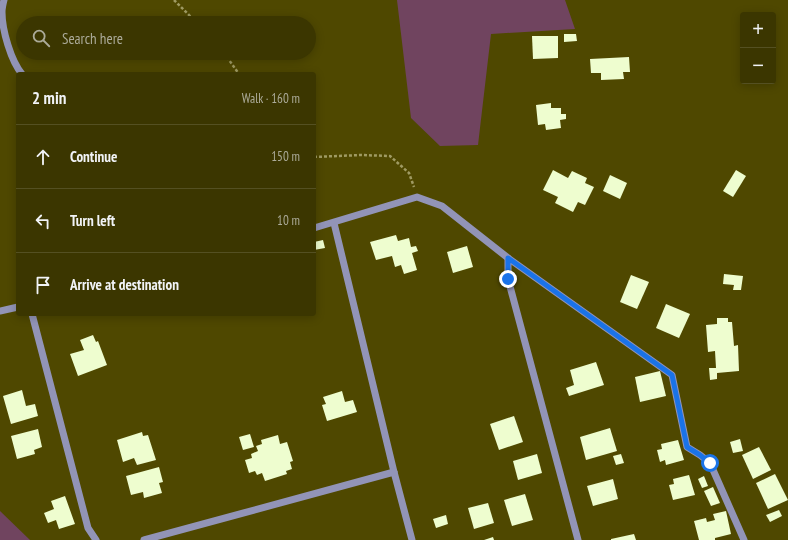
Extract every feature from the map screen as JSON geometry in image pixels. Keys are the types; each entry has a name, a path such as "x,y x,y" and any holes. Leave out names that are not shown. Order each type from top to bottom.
{"street":[{"path":"4,0 2,13 6,38 20,72"},
{"path":"316,228 417,197 442,206 508,258 672,375 687,447 710,463 744,540"},
{"path":"334,223 394,472 412,540"},
{"path":"508,258 508,279 578,540"},
{"path":"0,312 16,308"},
{"path":"33,316 88,528 96,540"},
{"path":"144,540 394,472"}],"path":[{"path":"174,0 190,16"},
{"path":"229,60 238,72"},
{"path":"316,157 361,155 390,156 409,173 417,197"}],"shaded area":[{"path":"397,0 565,0 575,29 491,34 478,145 440,146 411,118"},
{"path":"0,511 30,540 0,540"}],"building":[{"path":"564,34 576,34 577,41 564,42"},
{"path":"532,36 558,36 558,58 533,59"},
{"path":"629,57 630,72 623,72 624,79 601,80 601,73 591,73 590,59"},
{"path":"551,103 551,108 561,108 561,114 566,114 566,119 560,120 561,128 546,130 545,124 538,125 536,105"},
{"path":"553,170 568,178 572,171 587,178 585,183 594,187 585,205 578,202 573,212 555,203 558,197 543,190"},
{"path":"736,170 746,176 733,197 723,191"},
{"path":"610,175 627,183 620,199 603,191"},
{"path":"396,235 398,241 409,238 411,247 416,246 418,251 412,253 417,270 404,274 401,265 395,267 392,256 376,260 370,242"},
{"path":"323,240 325,248 316,250 316,242"},
{"path":"467,246 473,267 453,273 447,252"},
{"path":"724,274 743,276 741,290 733,290 734,285 723,284"},
{"path":"631,275 649,282 637,309 620,302"},
{"path":"666,304 690,314 679,338 656,328"},
{"path":"717,318 728,318 728,322 732,322 734,346 738,345 739,371 717,373 717,379 710,380 709,368 716,368 715,351 708,352 706,325 717,324"},
{"path":"93,335 96,342 98,341 107,365 78,376 70,354 84,350 80,340"},
{"path":"596,362 604,385 569,396 566,388 574,385 570,370"},
{"path":"660,371 666,396 640,402 635,377"},
{"path":"22,390 26,406 35,404 38,416 11,424 3,396"},
{"path":"342,391 345,402 353,400 357,412 327,421 322,405 326,404 323,397"},
{"path":"514,416 523,442 499,450 490,424"},
{"path":"610,428 617,451 586,460 580,437"},
{"path":"38,429 42,447 34,450 35,454 17,459 11,436"},
{"path":"142,432 143,436 148,435 156,460 137,465 134,458 123,462 117,440"},
{"path":"250,434 254,447 243,450 239,437"},
{"path":"278,435 280,444 287,442 293,461 290,462 292,469 286,471 287,474 265,481 262,473 257,475 255,471 249,473 245,460 252,458 251,454 258,451 256,446 262,444 261,440"},
{"path":"740,439 743,451 733,453 730,442"},
{"path":"678,440 684,460 666,465 665,460 660,462 657,450 662,449 661,444"},
{"path":"759,447 771,470 753,479 742,455"},
{"path":"537,454 542,473 518,480 513,461"},
{"path":"621,454 624,463 616,465 613,456"},
{"path":"159,467 163,482 159,483 162,493 144,498 143,492 131,495 126,476"},
{"path":"775,474 788,500 768,509 756,483"},
{"path":"689,475 695,495 673,500 669,485 674,484 673,479"},
{"path":"704,476 708,486 702,488 698,479"},
{"path":"613,479 618,499 593,506 587,486"},
{"path":"713,487 720,503 711,506 704,491"},
{"path":"525,494 533,520 512,526 504,500"},
{"path":"65,496 75,524 59,529 56,520 48,523 44,513 54,509 51,501"},
{"path":"488,503 494,523 474,529 468,508"},
{"path":"779,510 782,516 770,522 766,515"},
{"path":"726,511 731,534 715,538 715,540 699,540 694,521 706,518 707,522 715,520 713,514"},
{"path":"446,515 448,524 436,528 433,519"},
{"path":"634,534 636,540 611,540 611,539"},
{"path":"493,537 494,540 484,540"}],"route":[{"path":"508,279 508,258 672,375 687,447 710,463"}]}
